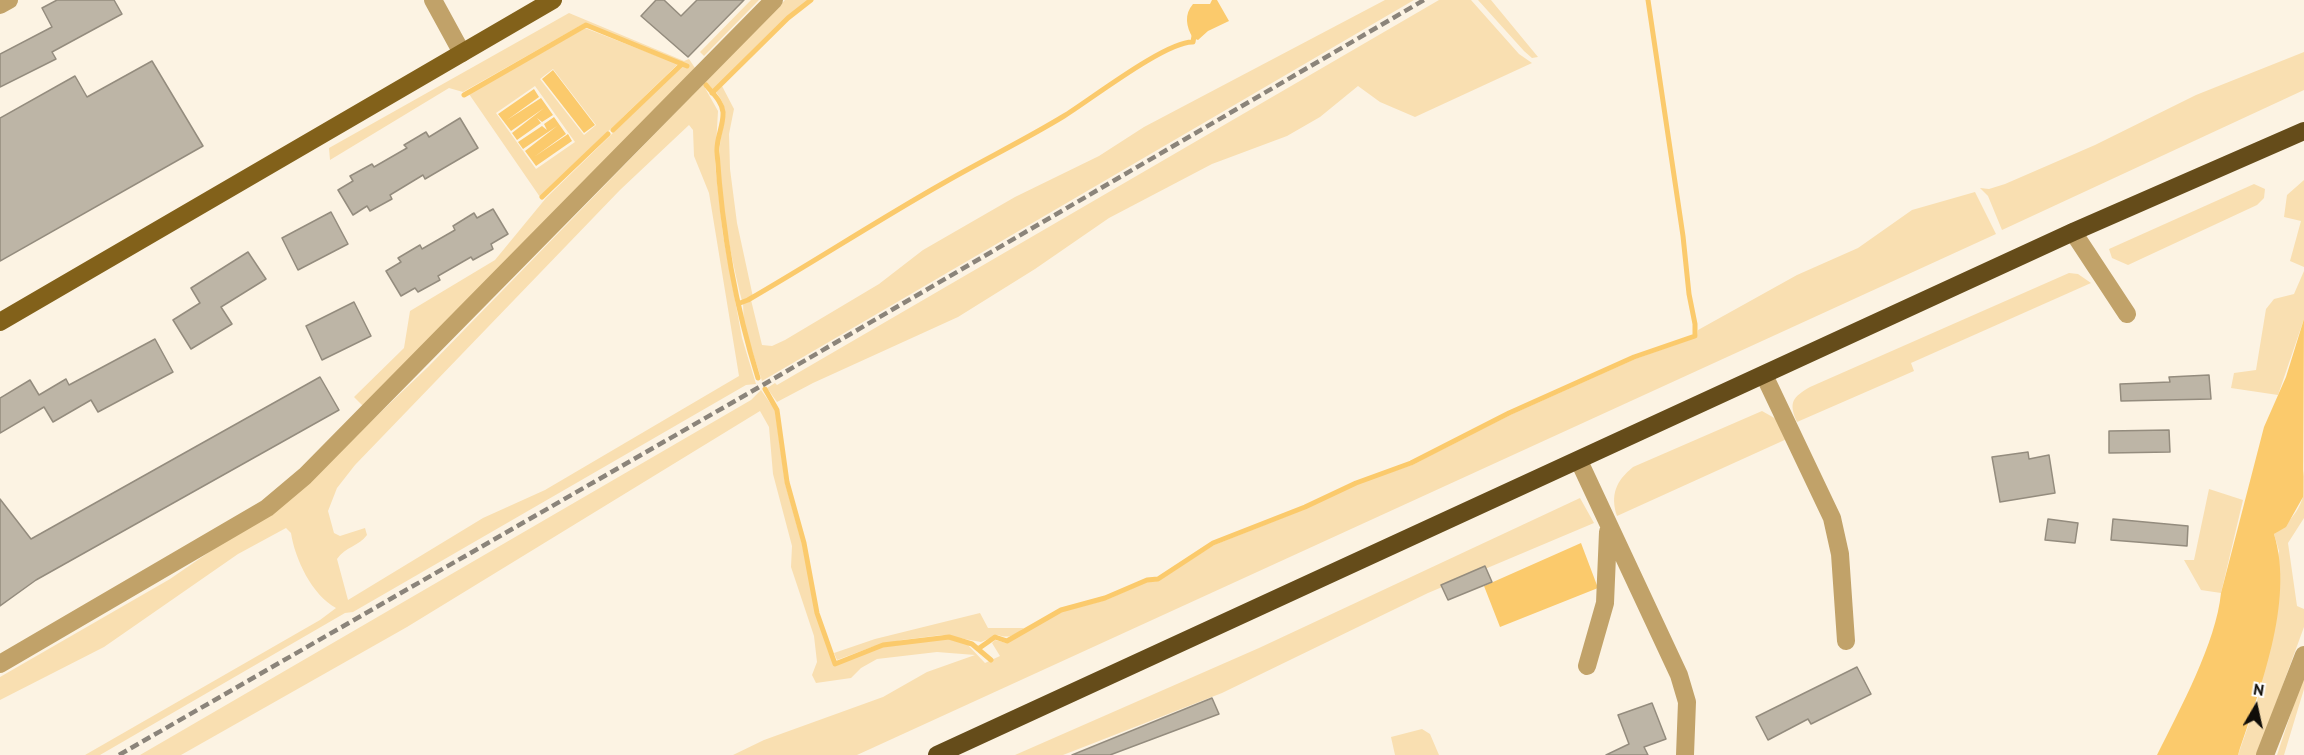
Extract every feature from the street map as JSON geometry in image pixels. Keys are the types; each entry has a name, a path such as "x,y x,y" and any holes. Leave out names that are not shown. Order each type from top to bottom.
{"highway":[{"path":"937,755 2073,232 2304,131"}],"main road":[{"path":"0,322 553,0"}],"street":[{"path":"0,5 9,0"},
{"path":"433,0 462,53"},
{"path":"0,664 267,508 305,476 774,0"},
{"path":"2073,232 2127,314"},
{"path":"1764,375 1833,518 1840,554 1846,640"},
{"path":"1579,461 1679,675 1687,702 1685,755"},
{"path":"1587,666 1605,603 1608,527"},
{"path":"2265,755 2304,655"}],"shaded area":[{"path":"751,0 759,0 704,56 700,52"},
{"path":"785,0 810,0 787,17 713,91 707,84 705,88 718,111 715,163 723,235 742,338 756,384 746,385 100,755 85,755 320,620 336,608 327,602 312,585 296,554 291,533 286,528 238,554 104,647 0,700 0,677 170,579 298,491 428,367","holes":["689,125 693,130 694,156 709,193 739,376 545,490 483,518 348,600 337,559 367,535 365,528 340,536 334,533 328,511 337,488 355,465 620,190"]},
{"path":"1212,0 1217,0 1229,21 1208,31 1198,40 1193,38 1187,21 1190,8 1193,4 1210,4"},
{"path":"1385,0 1414,0 762,381 744,326 743,303 751,300 762,345 772,346 785,340 879,284 923,250 1015,197 1099,156 1144,127"},
{"path":"1439,0 1471,0 1519,54 1532,63 1415,117 1380,102 1358,86 1320,117 1287,136 1212,164 1109,218 1035,269 958,317 813,383 777,402 767,388 775,383 777,385"},
{"path":"1478,0 1491,0 1538,57 1532,58 1524,51"},
{"path":"569,13 684,61 689,59 695,68 365,408 354,397 404,348 410,311 495,260 546,198 684,64 585,23 463,92 449,88 330,160 329,148"},
{"path":"585,28 678,64 540,197 469,94","holes":["553,69 596,125 584,135 540,79","535,86 575,142 536,169 496,113"]},
{"path":"2304,52 2304,90 2002,230 1988,196 1980,188 1989,189 2005,184 2095,145 2196,95"},
{"path":"553,70 595,125 584,133 542,79"},
{"path":"722,86 734,109 729,134 730,169 737,223 753,297 742,301 721,187 720,149 725,114 716,92"},
{"path":"534,89 539,97 507,120 541,98 553,115 542,122 537,118 541,123 517,140 512,133 544,108 511,131 498,114"},
{"path":"554,117 566,134 534,157 568,134 572,141 536,166 525,151 557,126 523,149 518,142 542,126 547,130 544,124"},
{"path":"2304,180 2304,267 2290,261 2301,221 2284,217 2287,195"},
{"path":"2254,184 2265,189 2264,198 2257,205 2128,265 2112,258 2109,249"},
{"path":"1975,192 1996,234 857,755 733,755 764,740 883,697 927,672 975,655 937,652 877,659 861,668 851,678 816,683 812,675 817,662 814,636 791,567 792,546 773,474 769,427 760,411 407,627 181,755 140,755 751,400 761,390 775,410 785,483 802,544 816,613 834,665 883,647 949,638 966,643 985,663 1000,656 992,643 995,640 1007,643 1061,612 1106,600 1147,582 1158,581 1214,545 1305,509 1357,484 1412,465 1510,415 1635,359 1697,337 1698,330 1797,275 1858,248 1912,210"},
{"path":"2304,271 2304,319 2278,395 2231,388 2234,373 2256,370 2266,309 2274,299 2294,294"},
{"path":"2069,273 2078,274 2091,283 1911,363 1914,371 1797,422 1793,410 1794,401 1810,387"},
{"path":"2304,319 2303,497 2286,527 2274,534 2279,560 2280,588 2277,617 2272,646 2238,755 2157,755 2205,654 2218,612 2264,427 2286,377"},
{"path":"1762,411 1778,420 1789,438 1617,516 1614,501 1616,489 1622,478 1633,467"},
{"path":"2304,470 2304,518 2288,543 2297,606 2304,609 2304,627 2257,755 2238,755 2260,692 2279,551 2274,534 2288,522 2300,506"},
{"path":"2209,489 2243,500 2221,593 2201,590 2184,560 2194,560"},
{"path":"1580,498 1594,523 1428,593 1222,693 1063,755 1015,755 1259,648"},
{"path":"1581,543 1598,588 1500,627 1484,586"},
{"path":"980,613 988,628 1024,628 1012,636 998,635 981,642 942,635 902,640 872,647 837,660 834,653 875,639"},
{"path":"2304,674 2304,689 2284,755 2277,755"},
{"path":"1422,729 1430,734 1439,755 1395,755 1391,737"}],"building":[{"path":"57,0 114,0 122,14 52,52 56,59 0,87 0,54 52,27 42,8"},
{"path":"656,0 664,0 681,16 697,0 744,0 688,57 641,16"},
{"path":"152,61 203,146 0,261 0,118 75,76 87,97"},
{"path":"460,118 478,148 425,179 423,175 390,195 392,199 370,211 367,206 353,215 338,190 353,181 350,176 372,164 374,167 407,148 404,145 426,132 429,137"},
{"path":"493,209 508,234 491,244 493,249 473,260 471,257 438,276 440,280 418,292 415,288 401,296 386,271 401,262 398,258 420,245 422,249 455,230 453,226 474,213 477,218"},
{"path":"331,212 348,244 298,270 282,238"},
{"path":"248,252 266,279 221,307 232,324 191,349 173,320 200,303 191,288"},
{"path":"354,302 371,336 322,360 306,326"},
{"path":"155,339 173,372 98,412 91,400 53,422 44,407 0,433 0,398 30,380 39,395 66,379 69,385"},
{"path":"2209,375 2211,399 2121,401 2120,384 2170,382 2169,377"},
{"path":"320,377 339,410 36,580 0,606 0,499 31,539"},
{"path":"2169,430 2170,452 2109,453 2109,431"},
{"path":"2028,452 2029,459 2049,455 2055,493 2000,502 1992,457"},
{"path":"2048,519 2078,523 2075,543 2045,540"},
{"path":"2113,519 2188,526 2187,546 2111,540"},
{"path":"1485,566 1492,582 1448,600 1441,585"},
{"path":"1857,667 1871,694 1811,724 1808,719 1768,740 1756,717"},
{"path":"1212,698 1219,714 1110,755 1072,755"},
{"path":"1652,703 1666,739 1644,747 1648,755 1606,755 1629,744 1618,715"}],"waterway":[{"path":"712,93 788,18 811,0"},
{"path":"978,649 995,637 1007,641 1061,610 1105,598 1147,580 1158,579 1213,543 1305,507 1356,483 1411,463 1509,413 1634,357 1695,336 1683,236 1648,0"},
{"path":"464,95 586,25 687,66"},
{"path":"740,303 940,185 1064,116 1147,61 1181,44 1193,42 1194,36"},
{"path":"613,130 682,64"},
{"path":"706,85 719,101 723,112 717,147 722,210 736,295 758,378"},
{"path":"542,197 608,134"},
{"path":"765,389 777,410 787,482 804,543 817,613 835,664 883,645 949,637 972,644 991,660"}],"railway":[{"path":"119,755 768,382 1424,0"}]}
